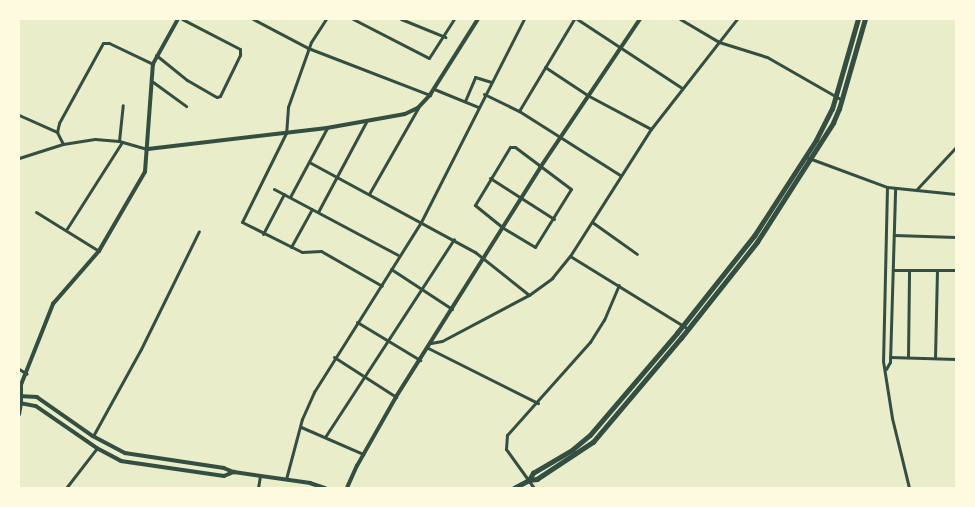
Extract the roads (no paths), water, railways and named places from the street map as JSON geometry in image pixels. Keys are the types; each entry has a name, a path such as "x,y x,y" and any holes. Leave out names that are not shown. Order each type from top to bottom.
{"highway":[{"path":"529,480 533,473 572,450 590,435 683,326 754,236 806,157 837,97 858,19"},
{"path":"514,488 529,480 538,479 593,442 688,329 757,242 811,159 833,122 842,100 865,19"}],"street":[{"path":"19,414 19,396 53,304 100,251 145,172 153,82 153,64 156,55 178,19"},
{"path":"156,55 187,80 216,97 220,96 240,54 240,49 182,19"},
{"path":"253,19 308,48 430,95"},
{"path":"326,19 313,37 308,48 288,107 286,133 242,219 244,224 263,234 304,253 314,250 321,252 382,286"},
{"path":"353,19 428,58 445,37 454,19"},
{"path":"402,19 445,37"},
{"path":"368,194 418,108 430,95 478,19"},
{"path":"286,480 307,407 334,356 382,286 398,255 421,222 484,94 524,19"},
{"path":"519,111 574,19"},
{"path":"577,19 620,49 682,88"},
{"path":"347,488 363,454 396,397 540,168 561,139 640,19"},
{"path":"680,19 719,42 767,57 842,100"},
{"path":"686,23 689,19"},
{"path":"431,343 442,341 529,295 552,278 570,256 620,175 651,129 737,19"},
{"path":"63,144 57,132 59,123 103,43 109,43 153,64"},
{"path":"545,67 589,96 651,129"},
{"path":"466,101 475,77 491,82"},
{"path":"153,82 186,106"},
{"path":"434,89 478,106"},
{"path":"484,94 519,111 620,175"},
{"path":"66,230 121,142 123,105"},
{"path":"19,158 63,144 96,139 121,142 148,149 327,128 405,114 418,108"},
{"path":"19,116 57,132"},
{"path":"318,212 366,122"},
{"path":"290,197 327,128"},
{"path":"510,147 514,147 571,190 554,219 534,248 502,228 475,206 475,202 490,178 510,147"},
{"path":"917,190 956,147"},
{"path":"806,157 887,187 956,194"},
{"path":"309,162 454,239 484,258 529,295"},
{"path":"490,178 554,219"},
{"path":"887,187 883,361 886,369 892,418 909,488"},
{"path":"274,189 398,255"},
{"path":"886,369 890,356 896,189"},
{"path":"263,234 284,194"},
{"path":"291,247 312,209"},
{"path":"36,212 100,251"},
{"path":"592,222 637,254"},
{"path":"93,436 141,349 199,231"},
{"path":"894,235 956,237"},
{"path":"325,437 363,375 454,239"},
{"path":"570,256 688,329"},
{"path":"391,270 452,309"},
{"path":"893,270 956,270"},
{"path":"908,357 909,270"},
{"path":"935,358 938,270"},
{"path":"534,488 506,449 505,443 507,435 538,403 597,332 619,285"},
{"path":"357,322 420,360"},
{"path":"428,348 538,403"},
{"path":"334,356 396,397"},
{"path":"890,356 956,359"},
{"path":"19,369 27,374"},
{"path":"19,396 37,397 93,436 125,453 224,468 234,472 310,482 325,488"},
{"path":"20,403 36,406 97,448 126,463 224,476 234,472"},
{"path":"301,427 363,454"},
{"path":"66,488 97,448"},
{"path":"258,488 260,476"}]}
